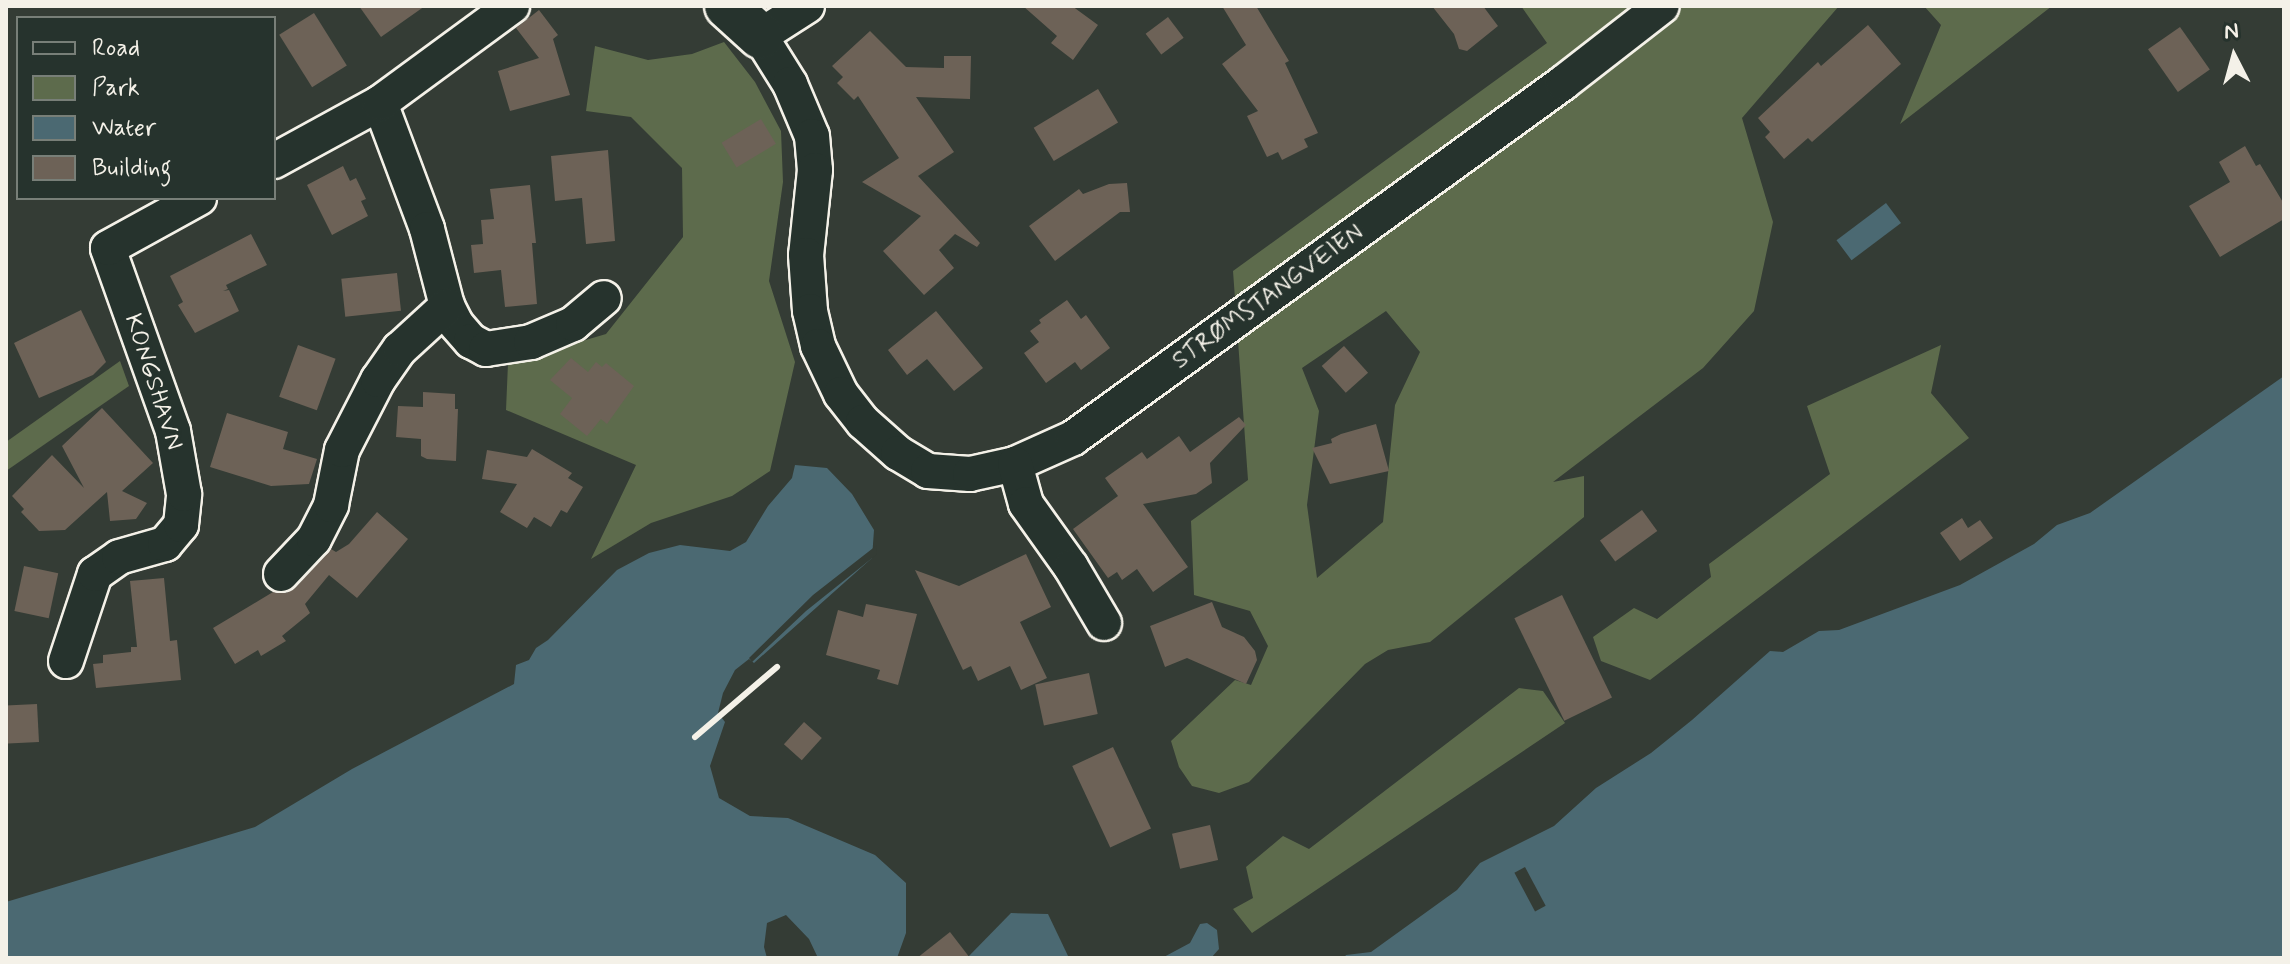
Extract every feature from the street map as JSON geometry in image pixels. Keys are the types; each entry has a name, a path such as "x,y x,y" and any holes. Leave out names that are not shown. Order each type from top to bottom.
{"street":[{"path":"276,160 380,103 512,6"},
{"path":"727,6 760,36 807,6"},
{"name":"STRØMSTANGVEIEN","path":"760,36 790,84 812,136 815,170 806,255 810,311 818,346 841,394 863,422 898,453 928,471 970,474 1015,464 1073,438 1563,83 1662,6"},
{"path":"380,103 427,229 447,306 462,331 486,349 531,342 573,324 604,298"},
{"name":"KONGSHAVN","path":"66,661 95,574 119,557 165,544 181,525 184,494 173,431 108,248 195,200"},
{"path":"281,574 314,539 331,505 342,450 378,380 400,349 447,306"},
{"path":"1015,464 1026,504 1071,567 1104,623"}],"green space":[{"path":"1521,6 1839,6 1742,118 1773,222 1754,311 1703,368 1553,482 1584,476 1584,517 1430,642 1388,650 1365,664 1249,782 1219,793 1192,786 1179,767 1171,741 1235,680 1251,685 1268,646 1250,611 1194,595 1191,521 1248,480 1233,271 1547,43","holes":["1386,311 1420,352 1395,405 1383,522 1317,578 1307,505 1319,411 1302,368"]},
{"path":"1924,6 2052,6 1900,124 1941,25"},
{"path":"724,42 755,82 781,131 783,182 769,281 795,362 770,471 732,496 651,523 591,559 636,465 506,410 508,363 606,334 683,237 682,168 631,117 586,111 595,46 648,60 692,54"},
{"path":"1941,345 1931,393 1969,438 1650,680 1601,661 1593,637 1634,608 1657,619 1711,577 1709,564 1830,474 1807,406"},
{"path":"120,361 129,386 6,471 6,442"},
{"path":"1519,688 1543,691 1565,723 1252,933 1233,909 1253,898 1246,867 1283,836 1309,849"}],"water":[{"path":"1886,203 1901,223 1852,260 1836,240"},
{"path":"2284,376 2284,958 1344,958 1346,955 1371,952 1457,890 1480,863 1554,826 1596,788 1651,753 1692,720 1770,651 1783,652 1819,631 1839,630 1960,585 2034,544 2057,525 2090,513"},
{"path":"795,465 827,468 852,494 874,530 872,558 754,663 749,659 735,670 723,693 718,713 725,722 710,766 719,798 750,816 788,818 875,855 906,883 906,933 897,958 818,958 809,939 786,915 767,923 764,947 767,958 6,958 6,902 255,827 352,769 514,684 516,665 529,660 536,648 548,640 617,570 649,553 680,545 730,551 746,542 768,506 792,478"},
{"path":"1011,913 1048,914 1069,958 967,958"},
{"path":"1207,923 1217,930 1219,949 1211,958 1162,958 1190,943 1200,924"}],"pier":[{"path":"877,545 876,555 806,611 752,662 749,658 813,595"},
{"path":"1525,867 1546,906 1535,911 1514,873"}],"building":[{"path":"359,6 425,6 381,37"},
{"path":"1023,6 1072,6 1098,25 1073,60 1051,43 1057,36"},
{"path":"1222,6 1256,6 1289,61 1285,63 1318,133 1304,139 1308,147 1282,160 1278,152 1267,157 1247,116 1258,111 1222,64 1246,45"},
{"path":"1432,6 1483,6 1498,26 1467,51 1459,49 1454,34"},
{"path":"539,10 558,35 553,39 570,95 510,111 498,71 539,58 516,28"},
{"path":"314,13 347,66 312,87 279,35"},
{"path":"1168,17 1184,38 1161,55 1146,34"},
{"path":"1868,25 1901,64 1812,142 1808,138 1784,159 1765,137 1770,132 1758,118 1818,62 1821,66"},
{"path":"2180,27 2210,70 2178,92 2148,49"},
{"path":"870,31 906,67 944,68 944,56 971,56 970,99 916,97 954,152 918,176 980,243 977,247 955,234 939,250 954,268 924,295 883,251 921,216 862,182 899,158 858,96 854,100 837,83 843,77 832,66"},
{"path":"1098,89 1118,122 1054,161 1034,128"},
{"path":"761,119 776,144 737,168 722,143"},
{"path":"2245,146 2256,166 2260,164 2284,204 2284,219 2220,257 2189,206 2230,182 2219,162"},
{"path":"608,150 615,241 586,244 582,198 555,201 551,156"},
{"path":"343,166 350,181 356,178 366,199 361,201 368,216 332,235 307,185"},
{"path":"1127,183 1130,212 1120,212 1055,261 1029,226 1079,189 1083,194 1109,184"},
{"path":"530,185 536,243 532,243 537,304 505,307 501,270 474,273 471,245 483,244 481,220 494,219 490,189"},
{"path":"251,234 267,265 226,285 228,289 223,291 229,290 239,311 195,333 178,305 183,302 170,276"},
{"path":"397,273 401,311 345,317 341,279"},
{"path":"1067,300 1081,319 1086,315 1110,348 1081,370 1075,362 1046,383 1024,353 1039,342 1030,331 1041,323 1039,320"},
{"path":"81,310 106,362 93,375 39,398 14,343"},
{"path":"936,311 983,368 954,391 927,359 907,375 888,350"},
{"path":"298,345 336,359 317,410 279,397"},
{"path":"1344,346 1368,373 1346,393 1322,366"},
{"path":"571,358 588,372 596,362 602,367 606,363 634,386 607,424 601,419 587,436 560,414 572,398 550,380"},
{"path":"423,392 455,394 455,409 458,409 456,461 427,459 421,456 421,439 396,437 398,406 423,407"},
{"path":"102,408 153,463 122,491 147,503 136,519 110,521 107,492 65,530 39,531 21,512 24,509 12,496 52,455 84,488 62,446"},
{"path":"227,413 288,432 283,449 317,459 309,484 271,486 210,467"},
{"path":"1239,417 1246,425 1210,463 1212,483 1196,494 1143,504 1188,567 1153,592 1137,569 1122,580 1117,572 1108,578 1073,529 1118,496 1105,478 1142,452 1147,459 1179,436 1190,452"},
{"path":"1376,424 1389,471 1330,484 1312,448 1332,443 1331,439 1341,434"},
{"path":"532,449 572,473 568,478 583,487 567,513 561,510 551,527 534,517 527,528 500,512 517,484 482,479 487,450 527,457"},
{"path":"1642,510 1657,531 1615,562 1600,541"},
{"path":"377,512 408,539 357,598 329,575 305,604 310,613 282,636 286,641 261,656 258,650 235,664 213,628 273,592 286,593 295,588 331,549 336,552 349,544"},
{"path":"1962,518 1968,528 1980,520 1993,538 1960,561 1940,533"},
{"path":"1026,554 1051,607 1020,622 1047,678 1021,690 1010,666 978,681 971,666 963,670 915,570 959,586"},
{"path":"24,566 58,573 49,618 14,611"},
{"path":"164,578 170,641 177,640 181,680 96,688 93,664 103,663 103,655 131,652 131,647 137,647 130,581"},
{"path":"1562,595 1612,697 1564,721 1514,618"},
{"path":"1212,602 1222,627 1244,637 1255,651 1257,660 1246,684 1187,658 1165,667 1150,626"},
{"path":"866,604 917,614 898,685 877,679 880,670 826,655 838,610 863,617"},
{"path":"1089,673 1098,714 1044,726 1035,684"},
{"path":"37,704 39,742 8,744 6,706"},
{"path":"804,722 822,738 802,760 784,744"},
{"path":"1113,747 1151,829 1110,848 1072,766"},
{"path":"1210,825 1218,860 1180,869 1172,834"},
{"path":"950,932 970,958 917,958"}],"railway":[{"path":"695,737 777,667"}]}
